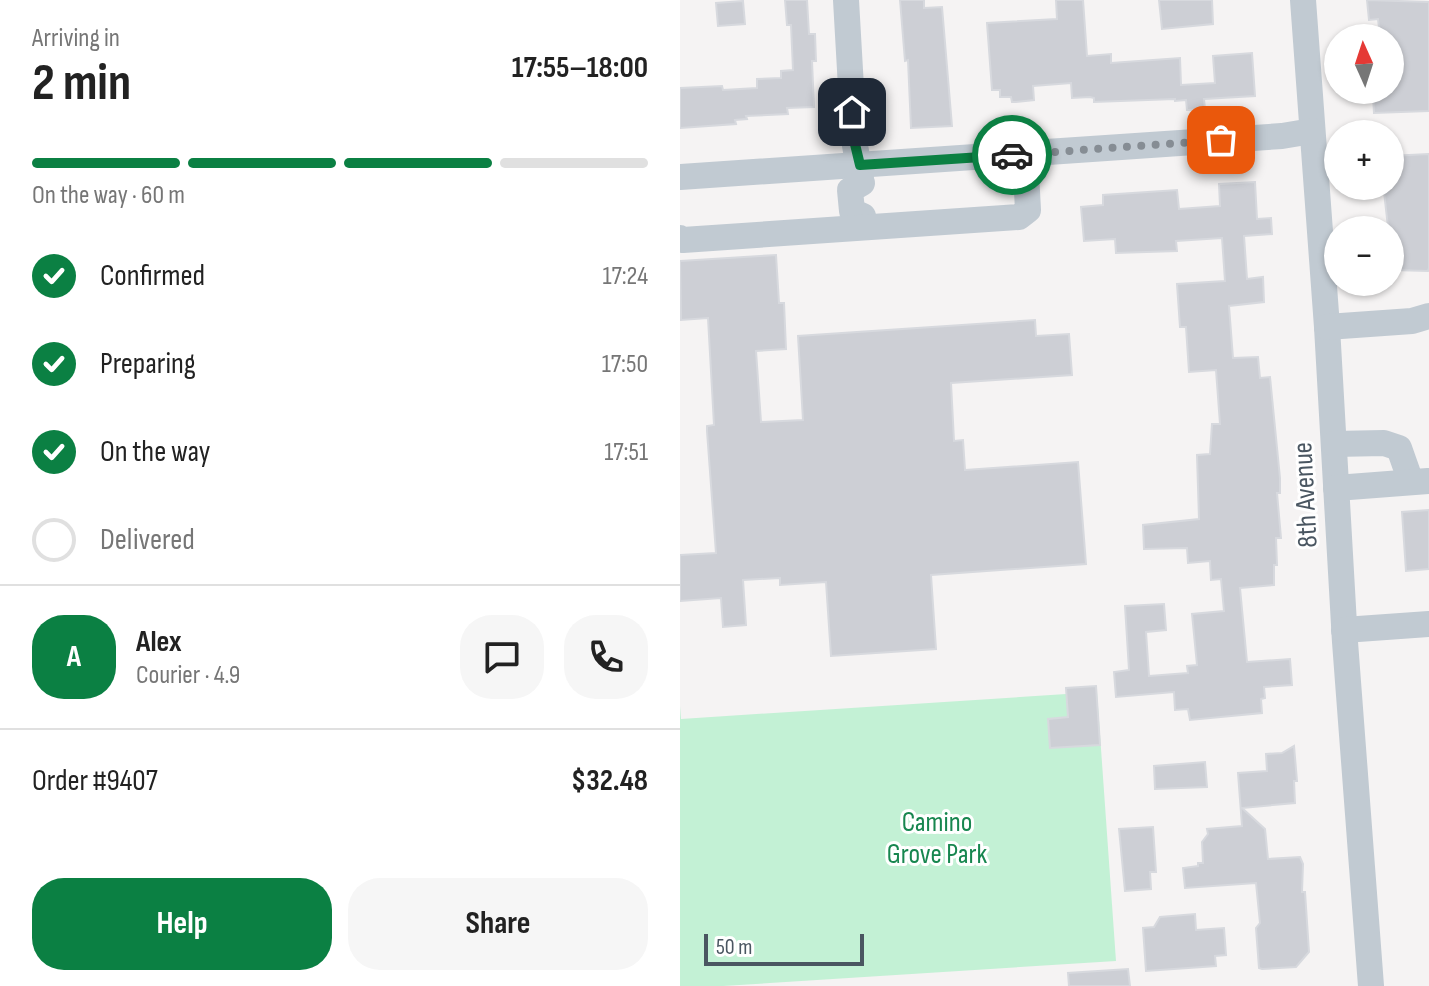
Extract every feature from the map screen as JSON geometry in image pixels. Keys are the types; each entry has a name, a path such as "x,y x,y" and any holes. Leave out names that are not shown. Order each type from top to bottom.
{"street":[{"path":"846,0 854,140 861,174 873,188 874,209 864,221"},
{"name":"8th Avenue","path":"1303,0 1327,327 1344,630 1371,986"},
{"path":"680,177 861,174 1025,154 1282,136 1312,131"},
{"path":"680,238 864,221 1019,217 1028,210 1025,154"},
{"path":"1327,327 1412,321 1429,316"},
{"path":"1334,444 1384,443 1399,448 1420,481 1336,488"},
{"path":"1344,630 1429,624"}],"green space":[{"name":"Camino Grove Park","path":"1097,692 1116,961 723,986 680,986 680,706 681,719"}],"building":[{"path":"785,0 807,0 809,34 815,34 816,61 812,61 814,107 787,108 788,114 746,116 747,119 735,120 736,124 680,128 680,88 757,88 757,79 781,78 781,71 793,70 791,25 787,25"},
{"path":"900,0 924,0 924,8 942,7 952,126 911,128 908,60 905,61"},
{"path":"1056,0 1083,0 1087,56 1111,54 1111,63 1180,58 1181,85 1215,83 1213,56 1252,53 1255,96 1204,99 1205,109 1187,110 1186,100 1094,102 1094,98 1090,97 1072,98 1071,83 1033,86 1034,100 1012,102 1011,97 1000,97 1000,90 992,90 987,23 1057,19"},
{"path":"1159,0 1212,0 1213,24 1162,29"},
{"path":"1367,0 1429,2 1429,111 1374,113 1373,104 1404,104 1404,24 1379,24 1378,19 1369,20"},
{"path":"743,1 745,24 718,26 716,3"},
{"path":"1429,154 1428,271 1404,270 1404,216 1387,216 1385,200 1404,200 1404,155"},
{"path":"1255,182 1257,219 1271,218 1272,234 1244,236 1247,279 1263,277 1264,302 1229,306 1233,358 1258,357 1260,378 1270,377 1280,478 1280,493 1277,493 1281,538 1276,538 1274,585 1240,588 1247,662 1290,659 1292,685 1264,687 1262,713 1190,720 1188,709 1175,710 1174,692 1116,697 1114,672 1129,670 1125,606 1164,604 1166,630 1146,632 1149,676 1188,673 1187,666 1197,665 1192,614 1224,611 1221,579 1211,580 1210,561 1188,563 1187,548 1144,549 1143,525 1199,519 1197,455 1210,454 1212,424 1220,424 1216,370 1189,372 1186,327 1180,327 1177,284 1225,281 1222,238 1176,241 1177,251 1116,253 1115,239 1084,241 1081,207 1103,205 1103,195 1177,190 1179,209 1220,206 1219,184"},
{"path":"776,255 779,303 784,303 786,349 756,351 761,422 803,420 798,336 1035,320 1036,336 1069,334 1072,375 951,383 954,441 963,440 965,470 1078,462 1086,564 931,575 936,649 831,656 826,582 780,585 780,578 743,580 746,625 723,627 721,598 680,601 680,555 716,553 707,431 707,426 714,425 708,318 681,320 680,261"},
{"path":"1429,510 1429,569 1406,571 1402,512"},
{"path":"1096,686 1100,745 1050,748 1048,719 1068,717 1066,688"},
{"path":"1294,746 1295,803 1242,808 1265,829 1268,859 1300,857 1309,952 1296,967 1262,969 1259,968 1256,928 1260,923 1256,883 1185,888 1183,868 1203,863 1202,842 1208,834 1207,829 1242,826 1238,773 1267,771 1266,754 1282,753"},
{"path":"1205,762 1207,787 1155,789 1154,766"},
{"path":"1153,827 1156,872 1150,872 1151,889 1125,891 1119,829"},
{"path":"1195,914 1196,930 1224,928 1226,955 1215,956 1216,966 1146,971 1143,928 1154,927 1160,917"},
{"path":"1128,969 1130,986 1069,986 1068,973"}],"way so far":[{"path":"1012,155 1221,140"}],"route":[{"path":"852,112 860,165 1012,155"}]}
